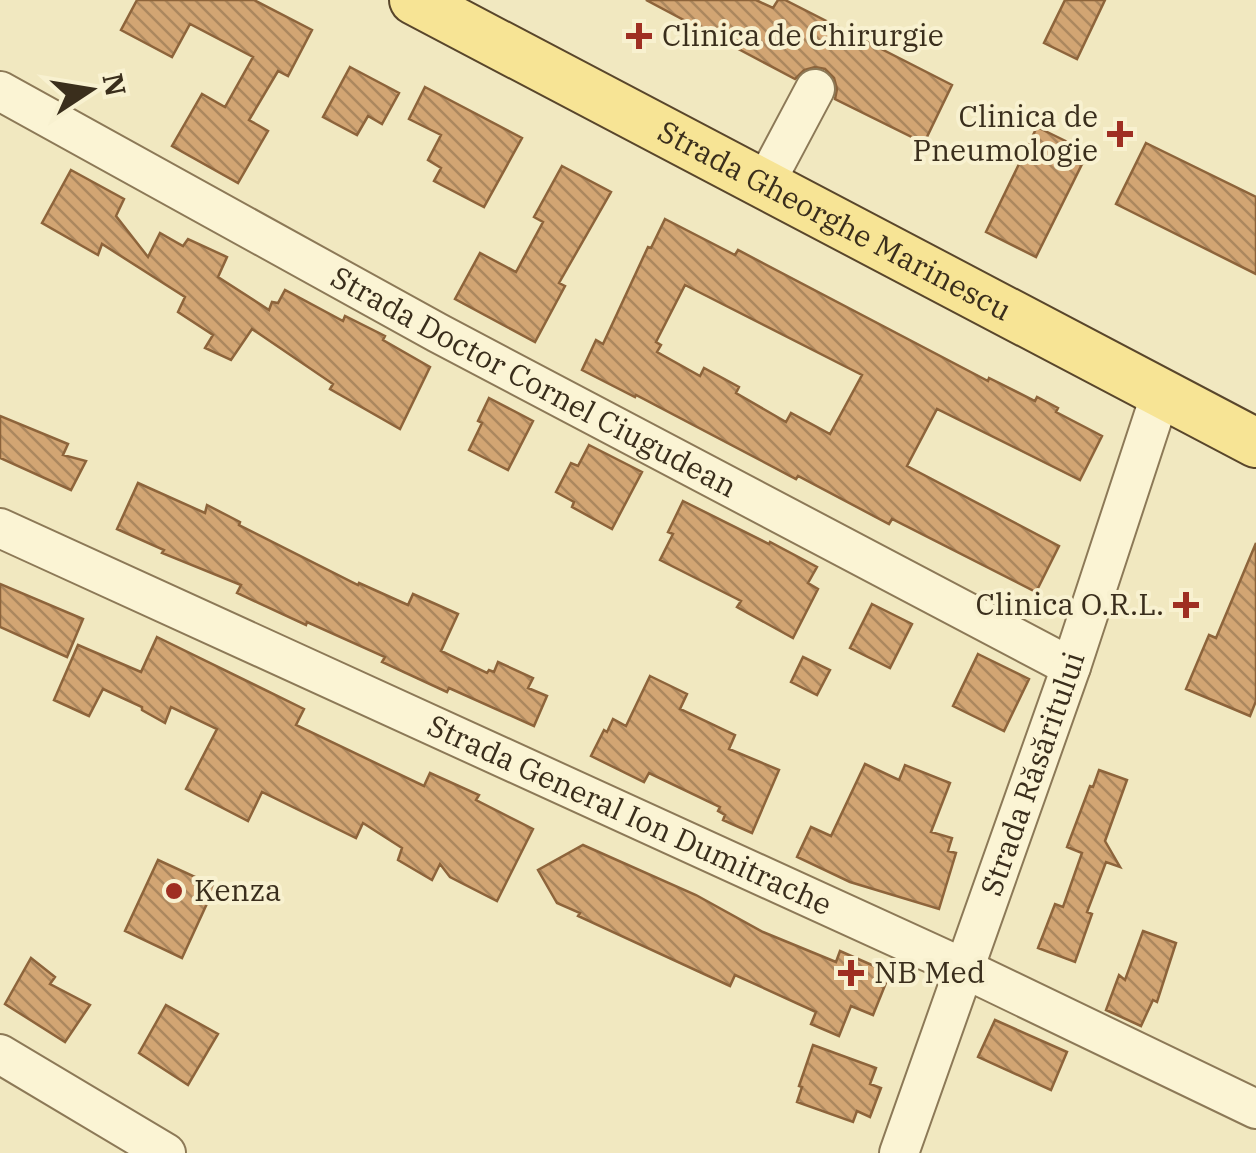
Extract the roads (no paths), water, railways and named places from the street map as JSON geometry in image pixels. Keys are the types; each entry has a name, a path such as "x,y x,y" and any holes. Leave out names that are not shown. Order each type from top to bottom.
{"main road":[{"name":"Strada Gheorghe Marinescu","path":"414,0 1256,443"}],"street":[{"path":"764,186 815,89"},
{"name":"Strada Doctor Cornel Ciugudean","path":"0,91 438,334 1071,667"},
{"name":"Strada Răsăritului","path":"899,1153 1071,667 1161,392"},
{"name":"Strada General Ion Dumitrache","path":"0,528 964,969 1256,1109"},
{"path":"0,1054 166,1153"}],"place":[{"name":"Clinica de Chirurgie","path":"639,36"},
{"name":"Clinica de Pneumologie","path":"1120,134"},
{"name":"Clinica O.R.L.","path":"1186,605"},
{"name":"Kenza","path":"174,891"},
{"name":"NB Med","path":"851,973"}]}
